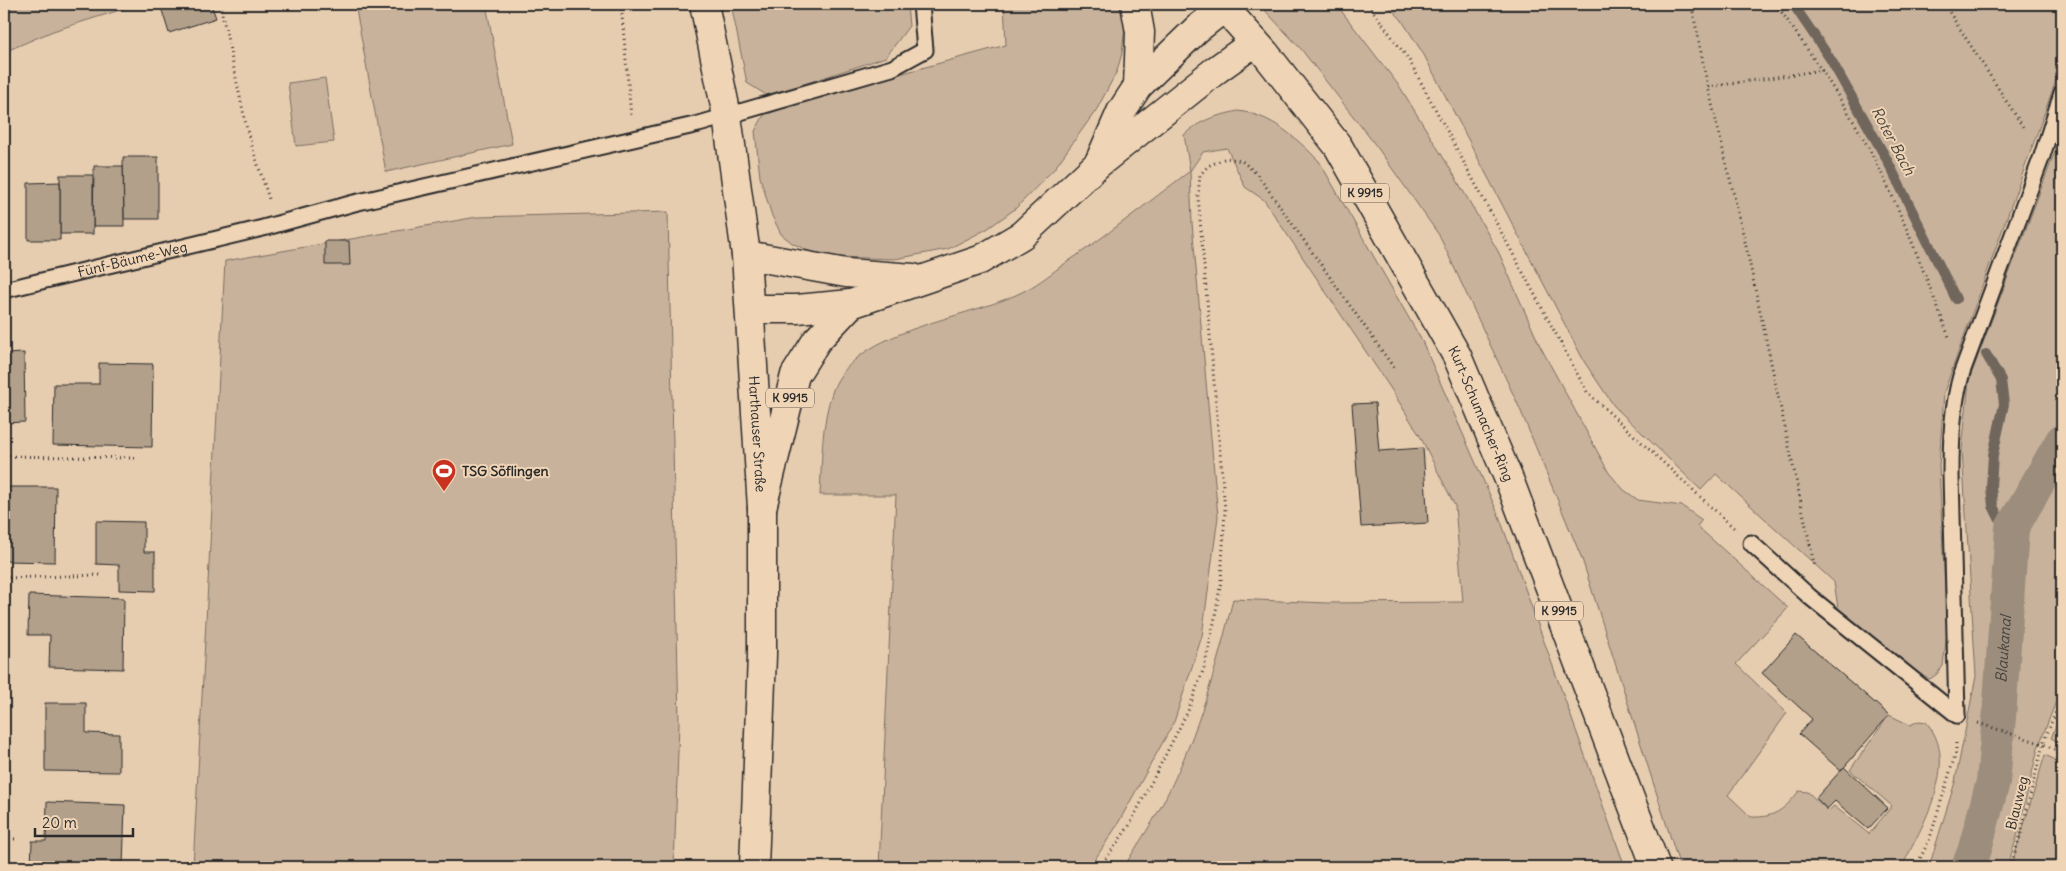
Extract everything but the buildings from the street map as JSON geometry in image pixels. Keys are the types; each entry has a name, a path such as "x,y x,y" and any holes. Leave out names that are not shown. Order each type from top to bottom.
{"main road":[{"name":"Harthauser Straße","path":"704,4 727,116 746,255 762,508 762,656 754,867"},
{"path":"1135,4 1140,32 1138,86"},
{"name":"K 9915","path":"1098,164 1121,112 1138,86 1223,5"},
{"name":"Kurt-Schumacher-Ring","path":"1223,5 1338,146 1457,356 1510,482 1656,867"},
{"name":"K 9915","path":"750,309 797,309 851,304 980,260 1022,235 1098,164 1216,70 1255,42"},
{"name":"K 9915","path":"746,255 846,273 925,278"},
{"name":"K 9915","path":"762,508 796,375 817,340 851,304"}],"lane":[{"name":"Fünf-Bäume-Weg","path":"4,290 263,228 354,203 727,116 892,68 925,50 921,4"},
{"path":"1957,715 1950,475 1953,416 1962,372 2042,156 2062,93"},
{"path":"1751,543 1810,597 1957,715"}],"path":[{"path":"220,4 248,134 271,204 287,222"},
{"path":"621,4 632,139"},
{"path":"1368,4 1409,60 1587,392 1751,543"},
{"path":"1776,4 1823,70 1878,166 1918,255 1962,372"},
{"path":"1944,4 2042,156"},
{"path":"1692,7 1708,87 1746,246 1818,580 1810,597"},
{"path":"1708,87 1823,70"},
{"path":"1100,867 1129,826 1188,711 1204,668 1220,589 1225,510 1198,196 1200,176 1208,166 1226,158 1242,161 1257,174 1394,368"},
{"path":"4,456 135,458"},
{"path":"4,578 100,575"},
{"name":"Blauweg","path":"2010,867 2020,837 2043,744 2062,696"},
{"path":"1916,867 1930,838 1956,752 1957,715"},
{"path":"1973,721 2043,744 2062,753"},
{"path":"4,839 18,839"}],"shaded area":[{"path":"4,4 139,4 53,31 4,52"},
{"path":"355,4 486,4 512,144 386,172"},
{"path":"731,4 907,4 909,26 886,57 768,96 747,83"},
{"path":"1004,4 1123,4 1125,26 1122,53 1117,71 1097,109 1054,169 1015,209 987,229 948,249 895,259 837,257 809,251 792,243 781,234 772,216 760,177 755,131 764,115 830,93 1006,45"},
{"path":"1259,4 1336,4 1400,87 1454,175 1499,253 1540,346 1609,473 1624,490 1638,500 1682,506 1702,520 1697,526 1788,608 1736,664 1787,713 1728,795 1751,817 1759,817 1779,811 1799,791 1808,792 1828,811 1834,806 1869,834 1892,806 1850,770 1889,715 1910,725 1919,721 1926,722 1936,738 1940,756 1939,775 1935,795 1902,867 1680,867 1582,559 1520,409 1439,235 1377,147 1301,49"},
{"path":"1386,4 2062,4 2062,64 1944,392 1939,466 1947,633 1943,666 1937,674 1930,679 1923,677 1839,614 1834,582 1716,474 1701,490 1614,406 1585,363 1424,55 1401,19"},
{"path":"325,78 334,142 296,146 288,83"},
{"path":"1238,111 1262,117 1282,128 1319,161 1422,341 1499,516 1625,867 1124,867 1162,804 1188,748 1206,699 1233,599 1327,603 1463,602 1455,506 1420,436 1391,389 1264,200 1245,187 1227,148 1203,152 1190,171 1184,135 1203,122"},
{"path":"2062,133 2062,686 2038,748 2017,837 2007,867 1929,867 1955,782 1976,676 1962,450 1969,380"},
{"path":"1190,171 1192,223 1218,517 1202,636 1174,722 1116,827 1090,867 879,867 896,495 820,495 824,428 833,390 846,369 865,352 889,339 916,328 1000,301 1032,287"},
{"name":"TSG Söflingen","path":"668,212 679,723 674,867 193,867 225,261 477,217"},
{"path":"2062,710 2062,744 2051,738"},
{"path":"2045,755 2062,763 2062,867 2011,867"}],"waterway":[{"name":"Roter Bach","path":"1793,4 1831,60 1886,158 1956,299"},
{"name":"Roter Bach","path":"1986,354 2001,380 2004,404 1993,455 1991,487 1993,506 2000,520 2012,528"},
{"name":"Blaukanal","path":"1968,867 1974,852 1993,782 2012,528 2062,441"}],"place":[{"name":"TSG Söflingen","path":"444,492"}]}
